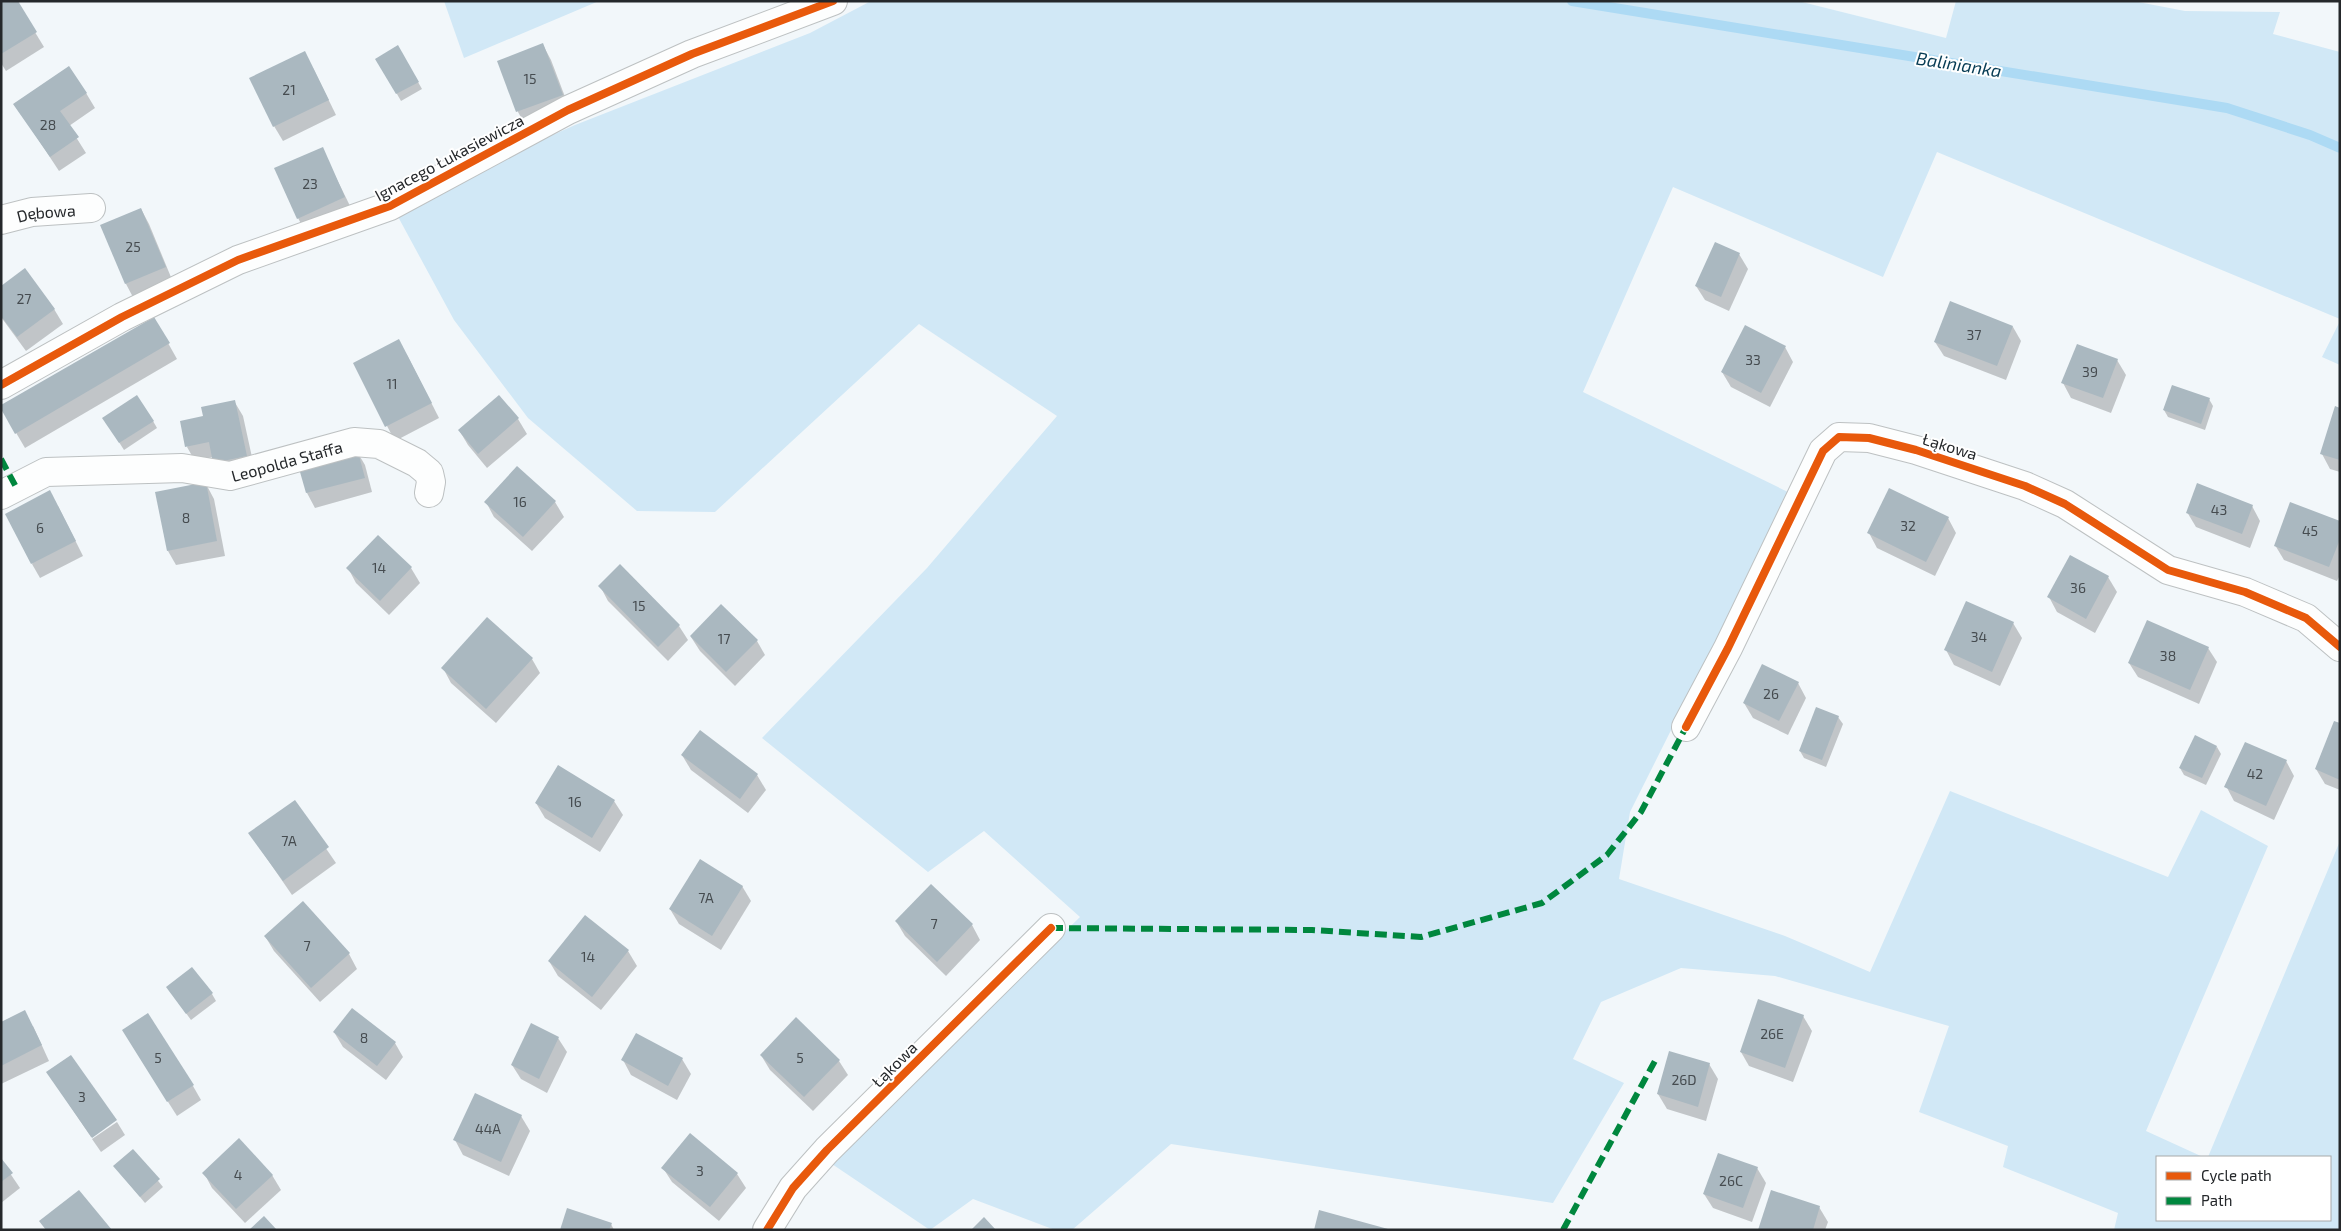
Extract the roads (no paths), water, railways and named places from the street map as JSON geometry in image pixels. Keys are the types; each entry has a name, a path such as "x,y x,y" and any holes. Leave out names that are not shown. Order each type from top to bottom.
{"street":[{"name":"Ignacego Łukasiewicza","path":"1,385 122,316 238,260 390,206 568,110 692,54 833,1"},
{"name":"Dębowa","path":"1,220 32,212 91,208"},
{"name":"Łąkowa","path":"1686,727 1728,648 1823,451 1839,437 1869,438 1979,469 2025,486 2065,504 2168,570 2245,592 2306,618 2340,647"},
{"name":"Leopolda Staffa","path":"1,494 46,472 182,468 230,476 354,442 379,444 417,462 429,473 431,482 428,494"},
{"name":"Łąkowa","path":"768,1230 793,1188 826,1150 1051,928"}],"waterway":[{"name":"Balinianka","path":"1572,1 2227,108 2310,135 2340,148"}]}
